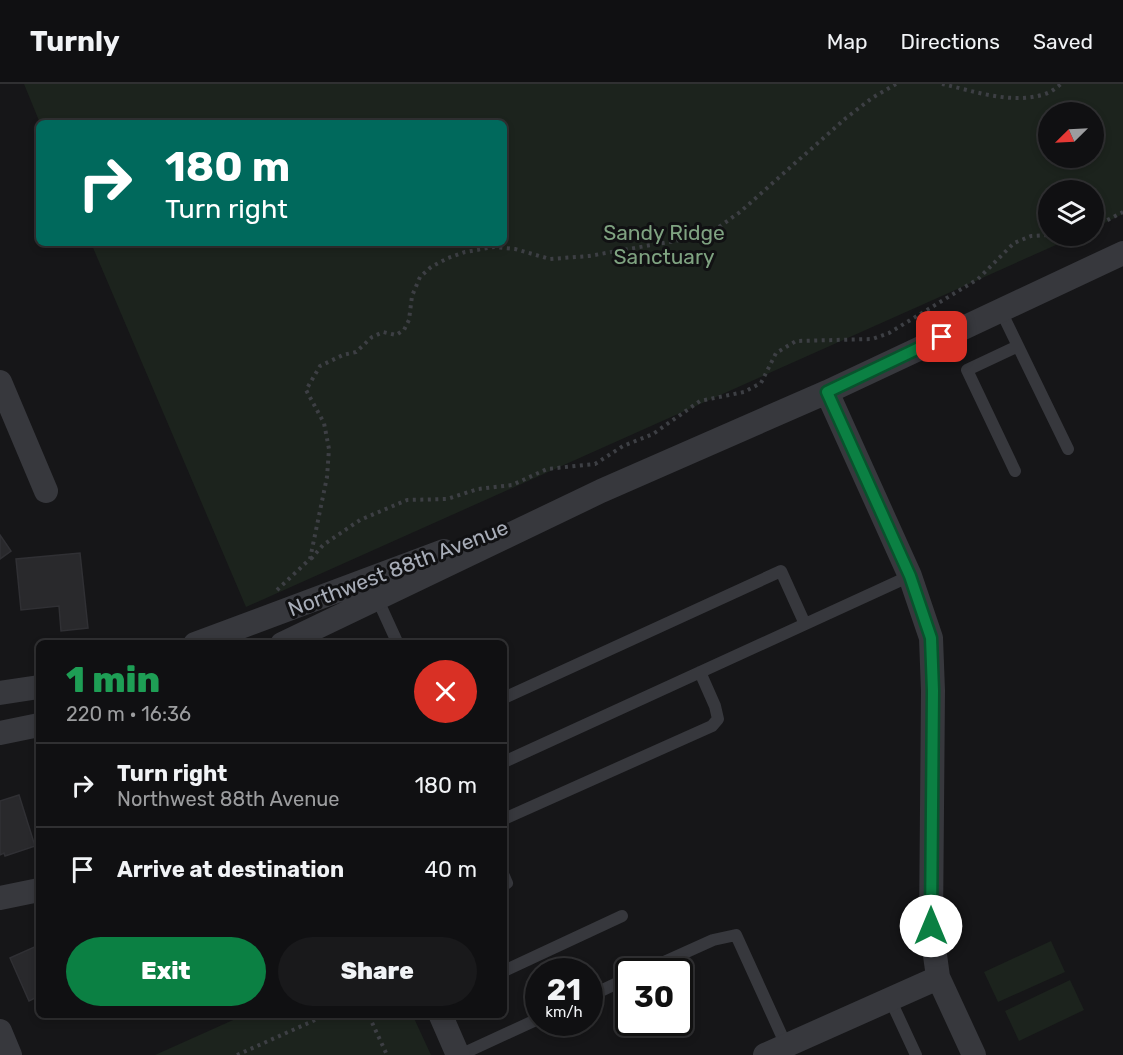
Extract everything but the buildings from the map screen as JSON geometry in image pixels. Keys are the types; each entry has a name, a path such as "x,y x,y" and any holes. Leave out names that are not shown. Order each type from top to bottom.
{"street":[{"name":"Northwest 88th Avenue","path":"290,640 601,491 827,392 1123,253"},
{"path":"0,382 46,491"},
{"path":"827,392 910,576 931,638 933,691 931,926 938,976 974,1055"},
{"name":"Northwest 88th Avenue","path":"206,640 601,491"},
{"path":"269,617 280,640"},
{"path":"0,693 36,687"},
{"path":"0,733 36,726"},
{"path":"0,898 36,891"},
{"path":"776,1050 938,976"},
{"path":"442,1018 459,1055"},
{"path":"0,1031 10,1055"}],"lane":[{"path":"1000,309 1068,449"},
{"path":"1015,471 967,370 1018,346"},
{"path":"507,697 781,571 805,624"},
{"path":"507,761 910,576"},
{"path":"378,598 396,640"},
{"path":"507,818 712,726 718,719 715,705 700,672"},
{"path":"507,971 621,916"},
{"path":"673,958 713,940 736,935 776,1050"},
{"path":"890,999 916,1055"},
{"path":"459,1055 525,1025"}],"path":[{"path":"310,559 327,477 329,449 324,423 306,390 320,366 343,355 356,352 372,337 383,332 396,335 404,330 409,320 412,296 420,277 431,267 465,252 494,247 515,249 550,259 589,256 680,240 716,229 740,212 846,118 872,98 896,84"},
{"path":"942,84 1000,97 1029,98 1047,93 1061,84"},
{"path":"1104,222 1123,212"},
{"path":"269,617 277,589 323,545 360,520 407,500 447,499 478,489 512,485 547,469 595,464 623,446 652,434 700,401 744,392 761,383 776,353 795,341 872,339 889,333 978,279 1014,243 1038,236"},
{"path":"237,1055 320,1018"},
{"path":"370,1018 387,1055"}],"green space":[{"name":"Sandy Ridge Sanctuary","path":"24,84 1123,84 1123,214 1104,223 1104,180 1038,180 1038,246 1054,246 246,607 92,246 507,246 507,120 39,120"},
{"path":"1051,941 1065,972 998,1002 984,972"},
{"path":"1070,980 1084,1010 1019,1041 1005,1011"},
{"path":"238,1018 414,1018 431,1055 155,1055"}],"route":[{"path":"931,926 933,691 931,638 910,576 827,392 942,337"}]}
